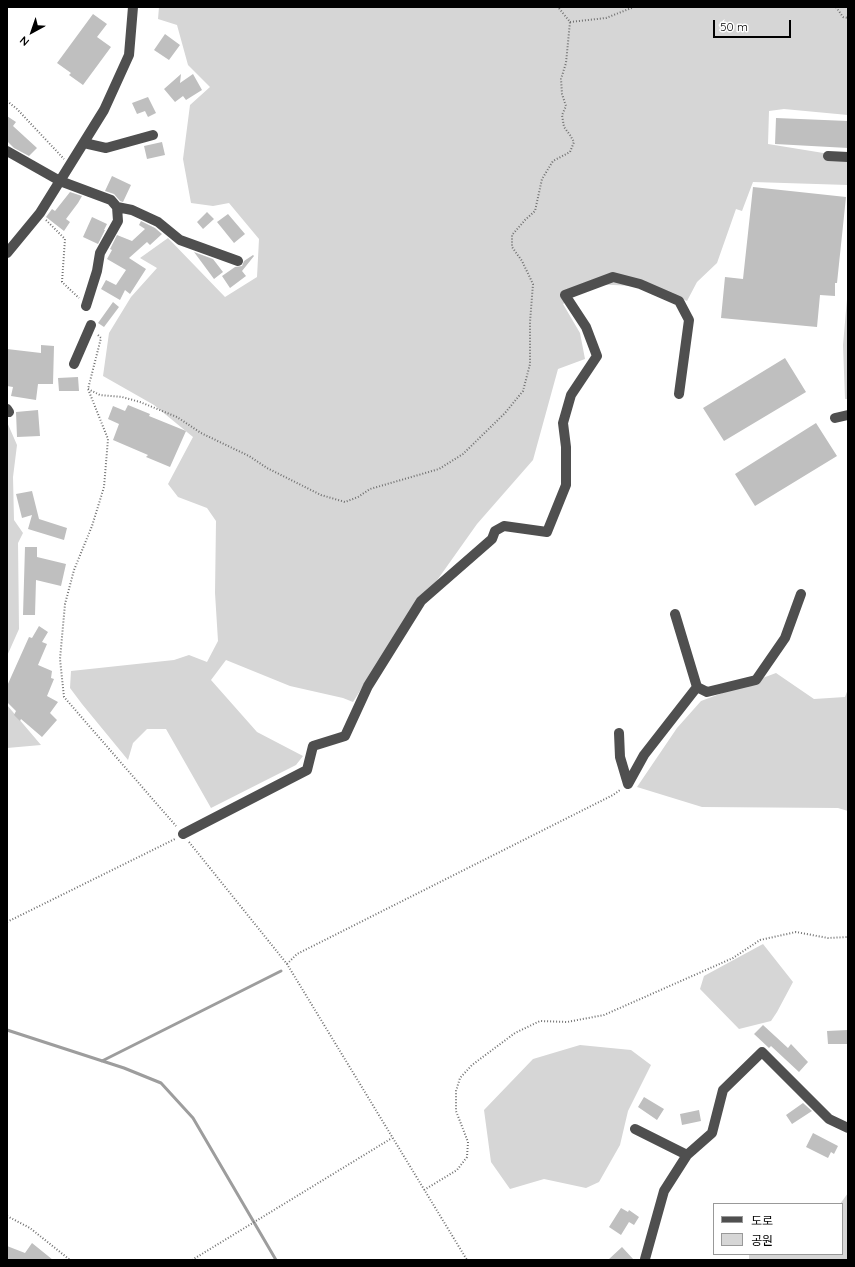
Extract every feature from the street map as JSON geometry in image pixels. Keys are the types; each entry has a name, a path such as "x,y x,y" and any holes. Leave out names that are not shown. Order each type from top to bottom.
{"street":[{"path":"7,253 40,213 104,110 129,55 133,7"},
{"path":"84,143 106,148 152,135"},
{"path":"7,151 60,181 111,200 117,207 118,221 100,253 97,271 86,306"},
{"path":"828,156 848,158"},
{"path":"117,207 132,210 158,222 180,240 238,261"},
{"path":"183,834 307,770 313,746 345,736 368,686 421,601 492,539 494,531 504,526 547,532 566,485 566,447 564,423 571,395 596,356 586,327 565,295 613,277 640,284 679,301 689,320 679,394"},
{"path":"74,364 91,325"},
{"path":"834,418 848,415"},
{"path":"676,614 697,687 707,692 756,680 785,638 801,594"},
{"path":"628,784 644,755 697,687"},
{"path":"619,733 620,757 628,784"},
{"path":"645,1259 664,1192 687,1155 712,1134 723,1090 762,1052 829,1118 848,1128"},
{"path":"635,1129 687,1155"}],"path":[{"path":"88,389 100,395 122,397 140,402 177,417 202,434 248,456 267,468 321,495 345,502 358,498 370,490 439,469 463,454 505,413 523,391 530,364 530,322 533,284 522,261 512,247 512,235 535,211 542,179 553,161 570,152 574,142 564,128 562,115 566,106 562,94 561,79 566,63 570,22 558,7"},
{"path":"570,22 606,18 634,7"},
{"path":"836,7 843,16 848,18"},
{"path":"7,101 17,109 70,165"},
{"path":"40,213 65,239 62,282 86,306"},
{"path":"91,325 101,338 88,389 108,439 104,487 92,526 74,570 65,604 60,659 64,697 183,834 287,964 467,1260"},
{"path":"287,964 297,954 613,795 628,784"},
{"path":"7,922 183,834"},
{"path":"424,1190 457,1170 468,1157 468,1142 456,1112 456,1091 460,1078 472,1065 515,1033 540,1021 566,1022 604,1015 733,958 760,940 796,932 828,938 848,937"},
{"path":"192,1260 392,1138"},
{"path":"7,1216 30,1228 70,1260"}],"green space":[{"path":"159,7 848,7 848,115 784,109 769,111 768,144 848,157 848,185 753,182 742,211 736,209 717,263 697,282 687,301 656,287 592,284 563,304 580,333 585,359 558,369 533,460 477,524 433,586 396,634 353,702 343,698 290,686 226,660 211,680 257,732 303,756 296,765 211,808 166,729 147,729 133,743 128,760 70,688 71,671 174,660 189,655 207,662 218,641 215,593 216,521 207,508 178,497 168,484 193,437 154,405 103,376 109,333 131,297 157,268 140,258 168,238 225,297 257,277 259,239 229,203 213,206 191,203 183,159 190,105 210,87 188,65 177,25 158,19"},
{"path":"847,299 848,399 845,399 843,345"},
{"path":"7,422 17,445 13,477 14,520 23,533 18,543 19,629 7,656"},
{"path":"776,673 814,699 845,697 848,689 848,811 838,808 702,807 637,787 677,728 701,701"},
{"path":"7,705 41,745 7,748"},
{"path":"763,944 793,982 771,1021 739,1029 700,989 704,976"},
{"path":"580,1045 631,1050 651,1065 628,1111 620,1145 599,1182 586,1188 544,1179 510,1189 491,1162 484,1110 533,1059"},
{"path":"848,1193 848,1260 749,1260 749,1255 843,1255 843,1203 841,1203"}],"building":[{"path":"93,14 107,24 97,37 111,47 83,85 69,75 71,73 57,63"},
{"path":"165,34 180,45 169,60 154,50"},
{"path":"181,74 180,83 193,74 202,90 186,100 183,96 175,102 164,89"},
{"path":"148,97 156,113 148,117 145,111 137,114 132,103"},
{"path":"7,116 16,122 13,126 37,148 29,156 14,148 7,141"},
{"path":"776,118 848,121 848,148 775,144"},
{"path":"162,142 165,155 147,159 144,146"},
{"path":"112,176 131,185 123,202 120,201 114,194 105,191"},
{"path":"753,187 846,197 837,283 835,283 835,296 820,295 817,327 721,318 725,277 743,279"},
{"path":"70,192 82,196 66,219 70,222 64,231 46,217 52,209 55,211"},
{"path":"207,212 214,219 203,229 197,222"},
{"path":"228,214 245,234 234,243 217,222"},
{"path":"92,217 107,224 98,244 83,237"},
{"path":"141,221 155,228 162,234 150,245 147,242 129,258 146,269 130,294 125,290 120,300 101,289 106,280 116,285 126,270 107,259 117,235 132,241 145,229 139,225"},
{"path":"194,252 213,259 223,272 214,279"},
{"path":"253,255 254,256 242,271 246,276 230,288 222,276 235,267 242,266 244,261"},
{"path":"113,302 119,307 104,327 98,323"},
{"path":"41,345 54,346 53,384 38,384 36,400 11,396 13,387 7,386 7,349 41,353"},
{"path":"785,358 806,392 724,441 703,408"},
{"path":"78,377 79,391 59,391 58,378"},
{"path":"128,405 150,414 149,416 186,431 170,467 146,457 148,455 113,440 119,424 108,419 113,406 125,411"},
{"path":"38,410 40,436 17,437 16,412"},
{"path":"816,423 837,456 755,506 735,474"},
{"path":"32,491 39,519 67,528 64,540 28,529 32,515 22,518 16,494"},
{"path":"25,547 37,547 37,557 66,564 61,586 36,580 35,615 23,615"},
{"path":"39,626 48,632 42,642 47,644 38,665 52,671 51,678 54,679 47,696 58,702 50,713 57,720 42,737 14,715 16,711 7,702 7,686 29,637 32,638"},
{"path":"763,1025 788,1048 791,1044 808,1062 799,1072 771,1046 769,1048 754,1034"},
{"path":"848,1030 848,1044 828,1044 827,1031"},
{"path":"644,1097 664,1109 657,1120 638,1107"},
{"path":"803,1103 812,1111 792,1124 786,1115"},
{"path":"699,1110 701,1121 682,1125 680,1114"},
{"path":"813,1133 838,1146 834,1154 831,1152 828,1158 806,1147"},
{"path":"621,1208 628,1212 629,1210 639,1217 634,1225 629,1222 621,1235 609,1227"},
{"path":"32,1243 53,1260 7,1260 7,1246 25,1253"},
{"path":"622,1247 634,1260 608,1260"}],"waterway":[{"path":"102,1061 281,971"},
{"path":"7,1030 124,1068 161,1083 193,1118 276,1260"}]}
